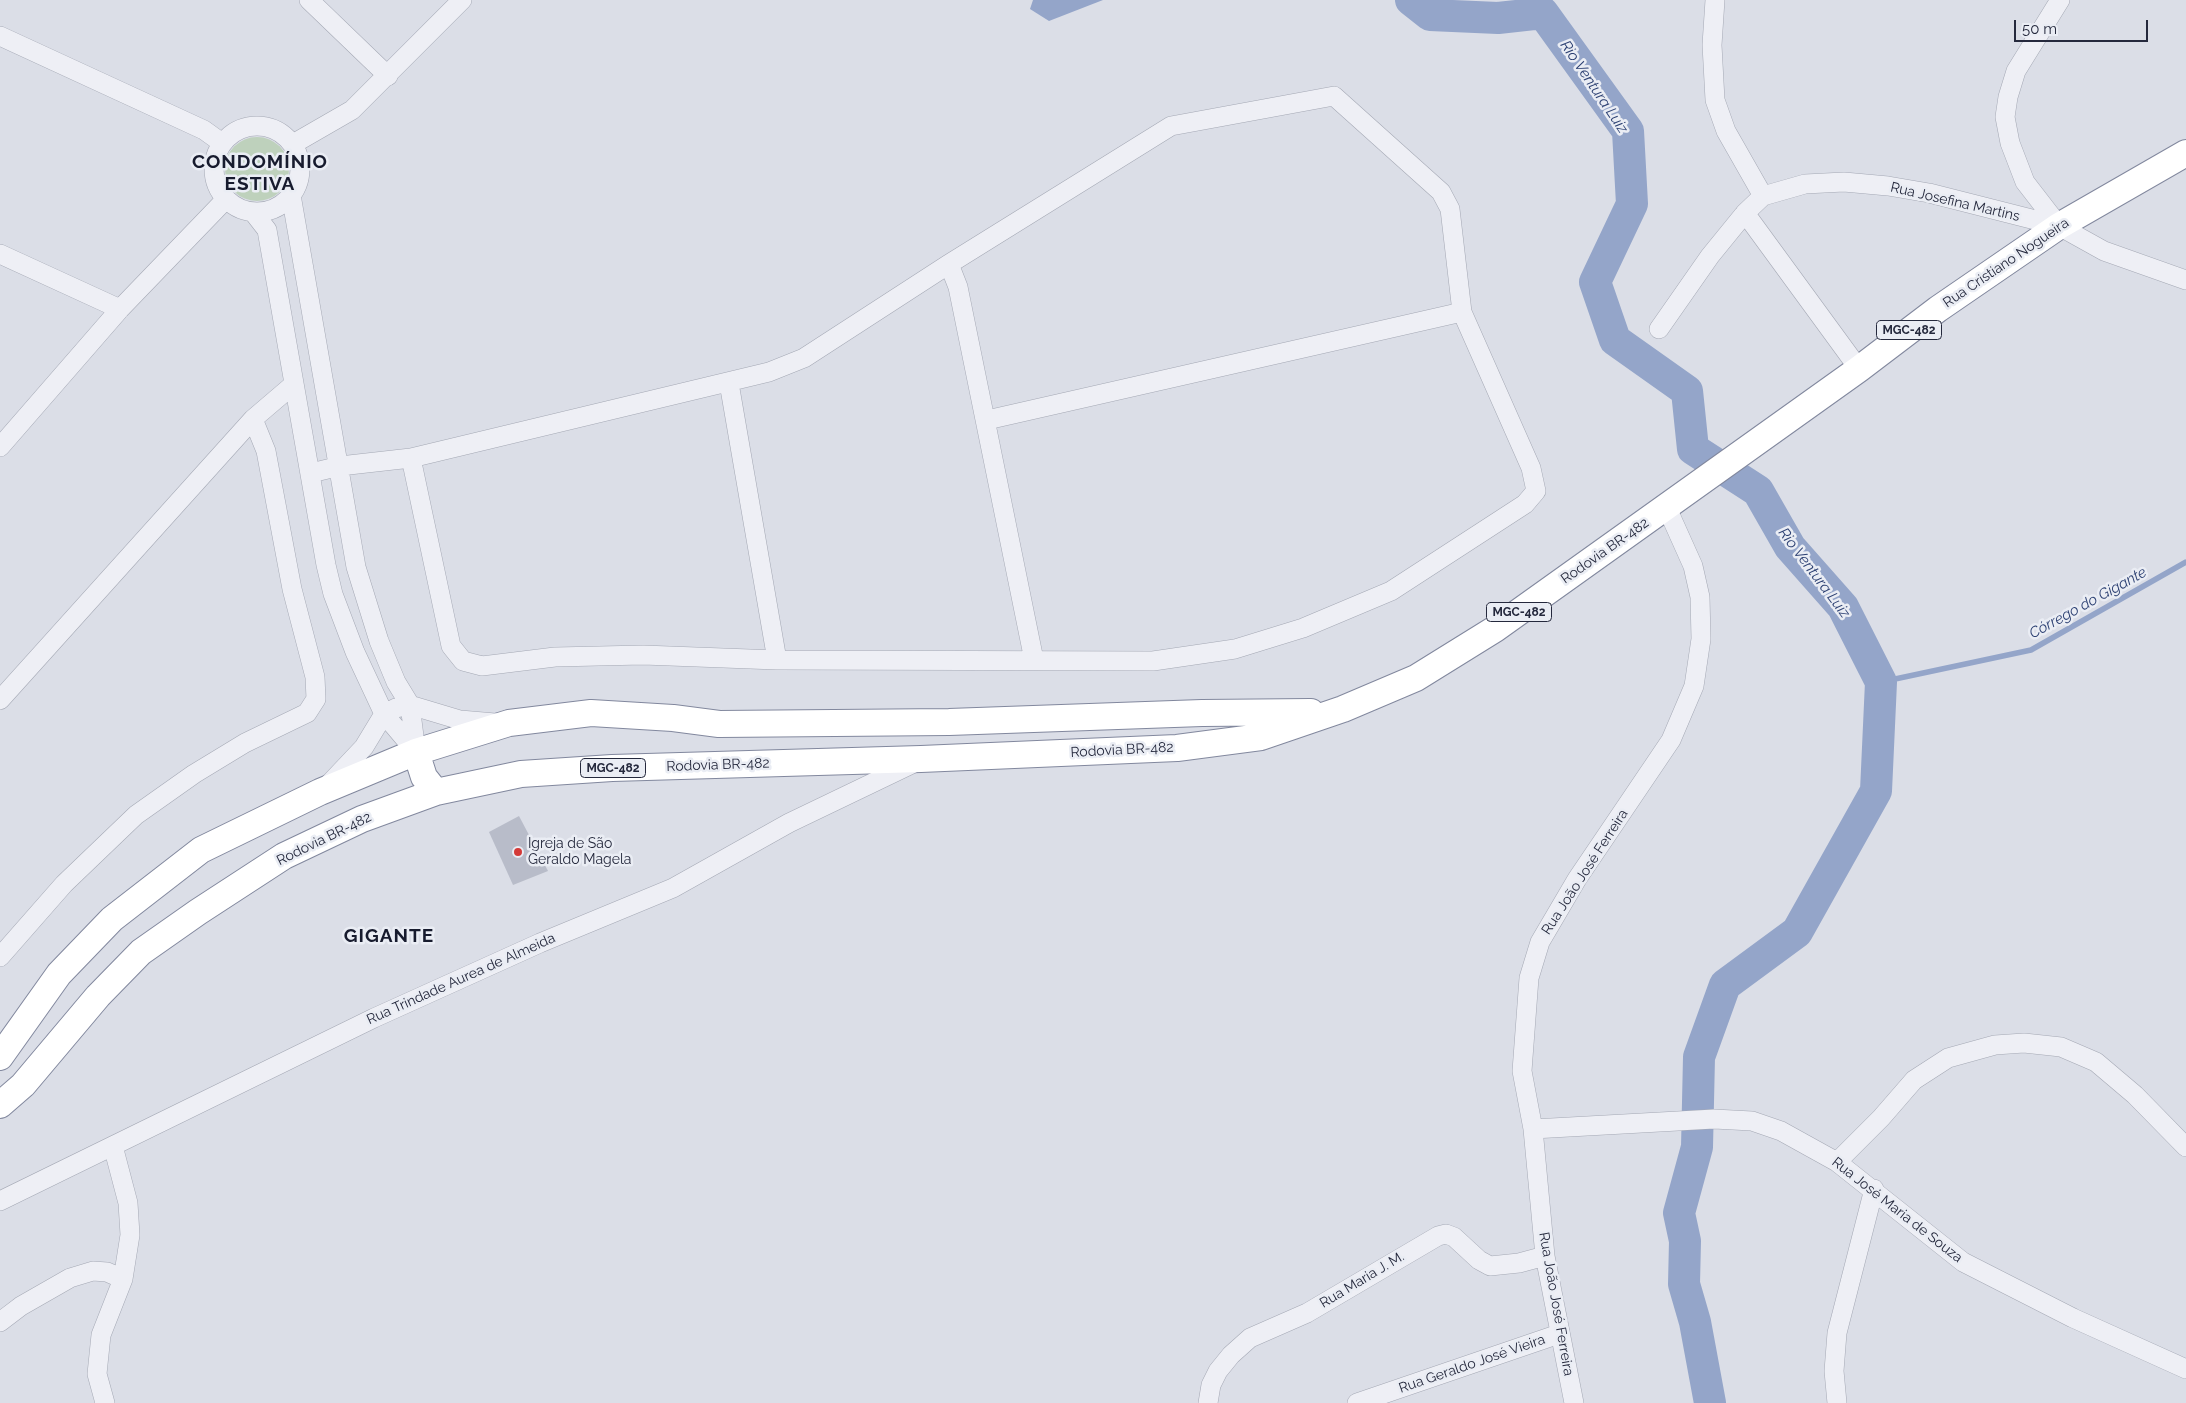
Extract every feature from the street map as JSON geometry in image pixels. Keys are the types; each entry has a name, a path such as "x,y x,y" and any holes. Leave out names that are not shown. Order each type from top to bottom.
{"highway":[{"name":"Rua Cristiano Nogueira","path":"1694,488 1860,368 1938,308 2059,226 2186,153"},
{"name":"Rodovia BR-482","path":"0,1105 23,1085 98,996 141,952 284,856 362,819 436,792 521,774 612,768 922,759 1177,748 1262,737 1332,712 1416,678 1495,629 1694,488"},
{"name":"Rodovia BR-482","path":"0,1057 59,974 112,920 201,850 320,792 416,752 509,724 591,713 673,718 719,724 949,722 1202,713 1332,712"},
{"path":"416,752 424,777 436,792"}],"street":[{"path":"309,0 388,76"},
{"path":"293,144 352,110 462,0"},
{"path":"1715,0 1712,45 1715,100 1726,131 1762,196"},
{"path":"2059,226 2026,182 2010,143 2005,117 2008,97 2016,71 2060,0"},
{"path":"0,36 204,130 222,143"},
{"path":"311,473 340,466 412,458 770,372 804,358 949,264 1171,126 1334,96 1441,192 1450,209 1462,312 1531,468 1536,491 1525,504 1390,591 1303,628 1235,649 1153,661 777,660 643,655 555,657 482,666 463,661 451,646 412,458"},
{"path":"256,126 276,130 293,144 300,164 300,175 291,195 274,208 253,212 243,209 226,199 220,191 214,172 217,152 222,143 237,130 256,126"},
{"name":"Rua Josefina Martins","path":"1658,329 1710,256 1745,213 1762,196 1805,184 1844,182 1888,186 1929,193 2059,226 2104,251 2186,280"},
{"path":"291,195 360,586 396,682 410,705 416,752"},
{"path":"0,447 120,309 226,199"},
{"path":"253,212 267,230 326,566 333,594 354,652 384,714 416,752"},
{"path":"1745,213 1860,368"},
{"path":"0,254 120,309"},
{"path":"949,264 958,287 987,420 1034,660"},
{"path":"987,420 1462,312"},
{"path":"728,383 777,660"},
{"path":"0,700 253,419 294,384"},
{"path":"0,957 64,884 136,815 194,774 245,743 307,713 316,699 315,676 292,589 266,452 253,419"},
{"name":"Rua João José Ferreira","path":"1574,1403 1545,1256 1533,1129 1522,1071 1529,978 1540,942 1577,879 1671,740 1694,686 1701,639 1700,597 1693,566 1667,508"},
{"path":"333,594 346,587 360,586"},
{"path":"320,792 336,779 364,747 384,714 396,708 410,705 460,720 509,724"},
{"name":"Rua Trindade Aurea de Almeida","path":"0,1201 374,1018 540,943 673,888 789,823 922,759"},
{"path":"1838,1162 1914,1080 1941,1062 1948,1058 1994,1045 2024,1043 2061,1047 2096,1062 2135,1095 2186,1147"},
{"name":"Rua José Maria de Souza","path":"1533,1129 1668,1120 1714,1119 1752,1121 1781,1131 1838,1162 1963,1262 2073,1318 2186,1369"},
{"path":"105,1403 97,1374 101,1335 123,1279 130,1234 129,1211 113,1146"},
{"path":"1837,1403 1834,1372 1837,1333 1874,1189"},
{"name":"Rua Maria J. M.","path":"1208,1403 1211,1384 1218,1371 1231,1355 1250,1338 1307,1312 1438,1236 1446,1234 1454,1237 1478,1260 1490,1266 1520,1263 1545,1256"},
{"path":"0,1322 21,1306 70,1278 93,1271 107,1272 123,1279"},
{"name":"Rua Geraldo José Vieira","path":"1357,1403 1559,1334"}],"green space":[{"path":"251,137 263,137 280,146 287,157 289,169 287,181 280,192 263,201 251,201 239,196 230,187 225,175 225,163 230,151 239,142"}],"water":[{"path":"1033,0 1103,0 1049,21 1030,9"}],"building":[{"name":"Igreja de São Geraldo Magela","path":"519,816 548,871 513,885 489,832"}],"waterway":[{"name":"Rio Ventura Luiz","path":"1411,0 1430,15 1498,18 1543,13 1628,131 1632,204 1595,282 1615,340 1687,391 1693,449 1758,491 1790,547 1843,607 1881,682 1876,791 1797,932 1725,985 1699,1057 1697,1147 1679,1213 1685,1241 1684,1284 1695,1322 1710,1403"},
{"name":"Córrego do Gigante","path":"1881,682 2031,650 2186,562"}],"place":[{"name":"Igreja de São Geraldo Magela","path":"518,852"}],"district":[{"name":"CONDOMÍNIO ESTIVA","path":"260,173"},
{"name":"GIGANTE","path":"389,936"}]}
